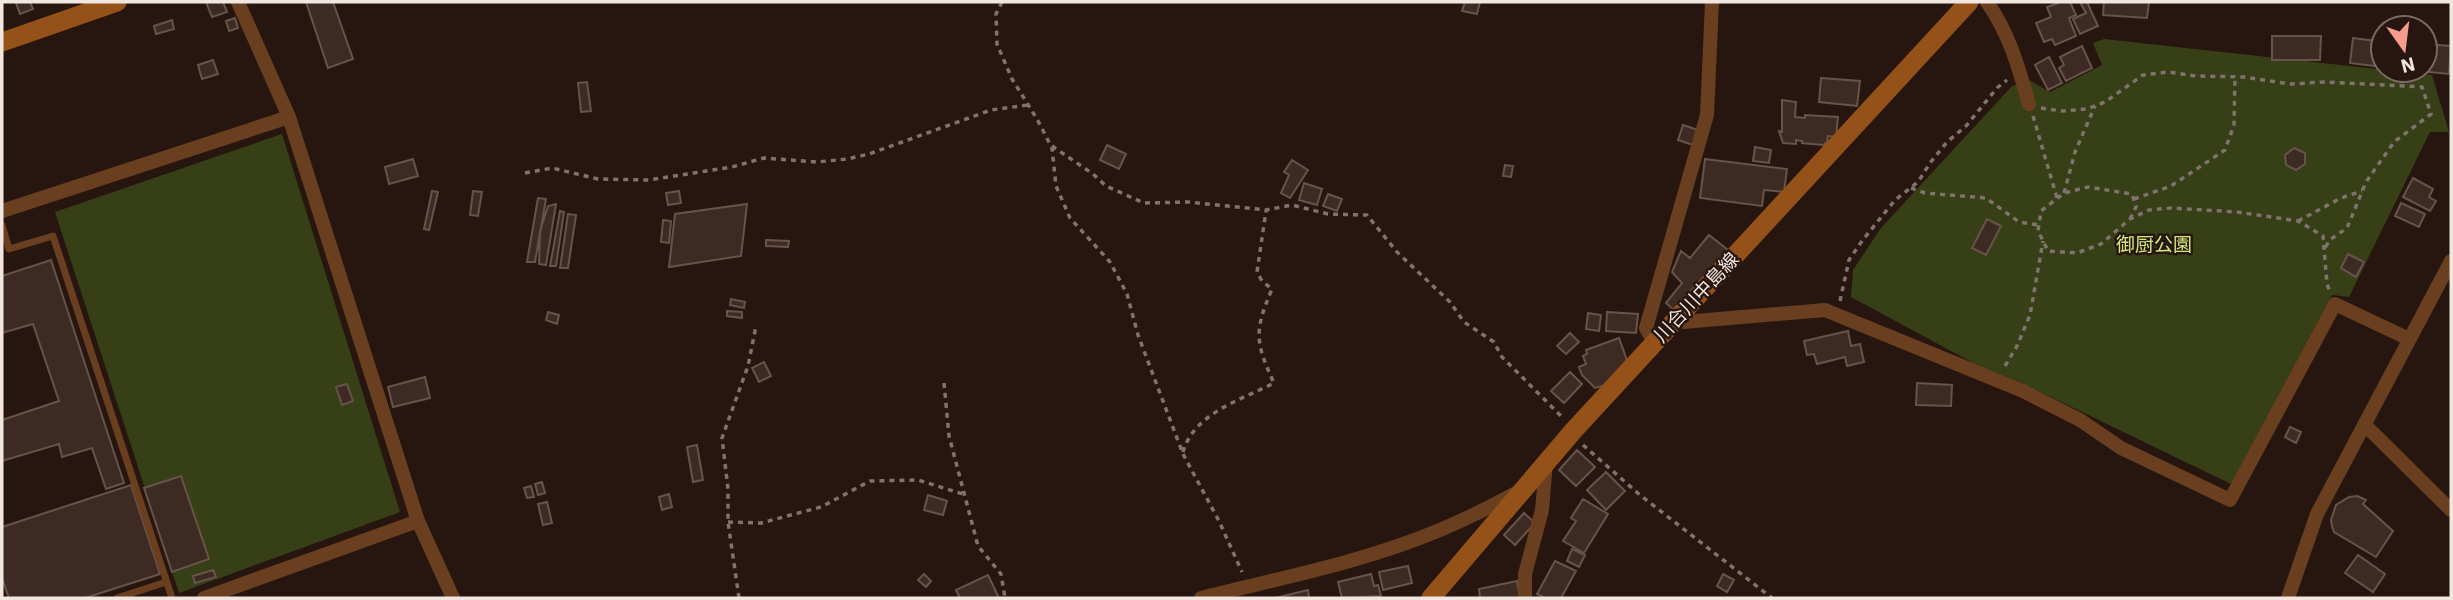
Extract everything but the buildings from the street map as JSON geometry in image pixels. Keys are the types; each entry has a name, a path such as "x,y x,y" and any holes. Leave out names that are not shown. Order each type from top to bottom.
{"main road":[{"path":"2,42 117,2"},
{"name":"川合川中島線","path":"1431,598 1572,432 1969,2"}],"street":[{"path":"238,2 289,117 418,522 453,598"},
{"path":"1654,342 1646,328 1707,115 1712,2"},
{"path":"1987,2 2002,24 2020,70 2029,104"},
{"path":"2,211 289,117"},
{"path":"2288,598 2317,514 2451,261"},
{"path":"1672,323 1825,310 1999,381 2080,420 2121,448 2230,500 2335,304 2409,339"},
{"path":"2365,425 2451,510"},
{"path":"1525,598 1525,574 1542,510 1546,463"},
{"path":"1201,598 1353,559 1438,531 1525,488"},
{"path":"204,598 418,522"}],"lane":[{"path":"2,225 9,249 53,236 172,598"},
{"path":"117,598 166,582"}],"path":[{"path":"1002,2 996,14 997,44 1012,79 1049,144 1056,186 1070,218 1110,262 1127,294 1138,335 1182,454 1219,521 1249,586"},
{"path":"1838,315 1849,261 1895,200 1911,188 1947,142 1966,126 1997,88 2020,70"},
{"path":"2029,104 2062,111 2095,106 2124,90 2143,75 2168,72 2196,76 2235,76 2290,84 2325,82 2422,87 2431,114 2394,142 2366,182 2347,228 2331,239 2324,249"},
{"path":"2134,200 2171,186 2225,150 2234,125 2235,76"},
{"path":"2029,104 2057,198"},
{"path":"525,173 552,168 598,179 649,180 732,167 764,158 817,162 847,159 869,154 991,110 1028,105"},
{"path":"2064,192 2075,152 2095,106"},
{"path":"1049,144 1106,186 1144,203 1189,202 1266,210 1292,205 1328,214 1367,215 1397,252 1450,302 1464,322 1494,342 1502,357 1572,432 1640,495 1772,598"},
{"path":"2130,219 2136,206 2132,194 2088,187 2064,192 2041,211 2038,231 2048,251 2077,253 2101,244 2130,219 2149,210 2171,208 2237,212 2298,220 2323,236 2327,284 2335,304"},
{"path":"1911,188 1925,193 1986,198 2019,222 2039,225"},
{"path":"2298,220 2341,198 2362,191"},
{"path":"1182,454 1187,439 1209,416 1274,383 1262,358 1257,334 1272,289 1262,281 1257,272 1266,210"},
{"path":"1999,381 2030,315 2043,241"},
{"path":"738,598 722,438 748,366 756,326"},
{"path":"944,383 949,436 963,494 978,546 1001,574 1005,598"},
{"path":"729,522 761,523 821,507 870,481 918,480 963,494"}],"green space":[{"name":"御厨公園","path":"2104,39 2369,68 2369,84 2435,84 2449,132 2430,132 2349,297 2332,295 2231,484 2020,382 1975,364 1851,297 1853,270 1881,228 2012,86 2029,80 2050,92 2102,65 2093,43"},
{"path":"282,134 400,512 179,593 55,212"}]}
